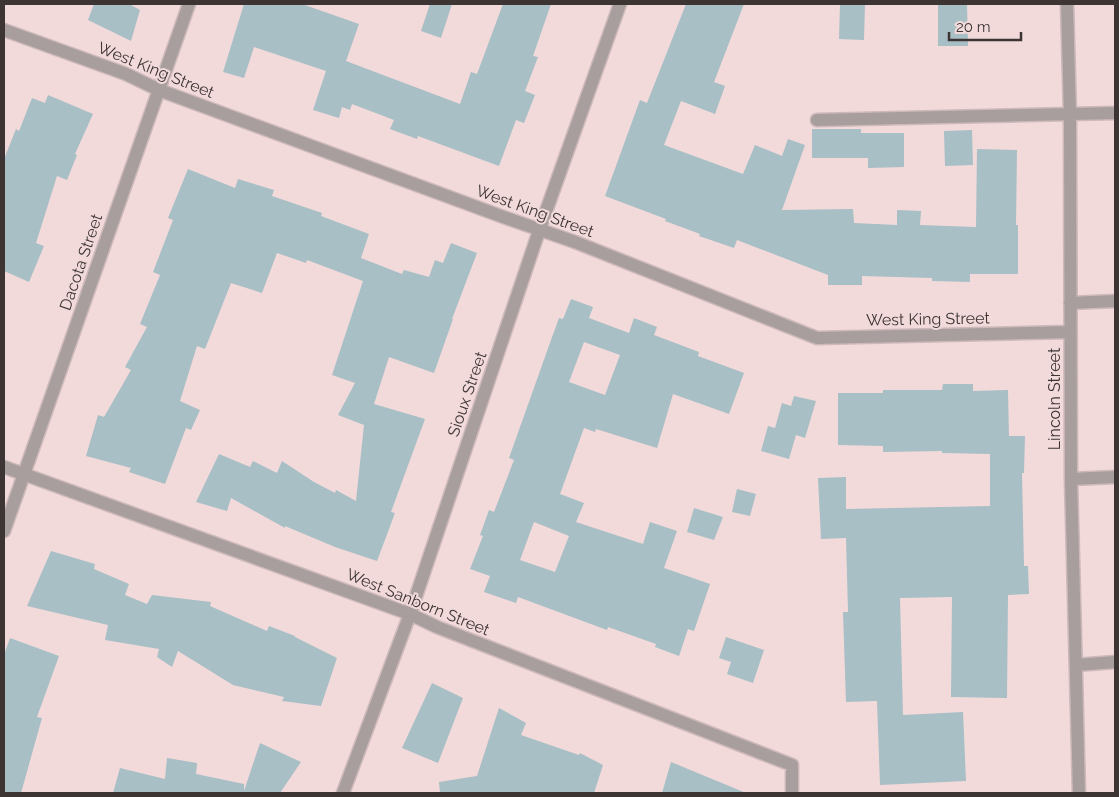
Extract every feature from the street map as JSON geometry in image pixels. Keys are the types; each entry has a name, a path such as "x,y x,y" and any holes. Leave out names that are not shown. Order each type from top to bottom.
{"street":[{"name":"Dacota Street","path":"4,531 189,4"},
{"name":"Sioux Street","path":"343,793 410,614 539,230 620,4"},
{"name":"Lincoln Street","path":"1067,4 1070,115 1071,479 1079,793"},
{"name":"West King Street","path":"4,30 126,74 158,90 575,242 817,338 1070,332"},
{"path":"817,120 1115,113"},
{"path":"1070,303 1115,301"},
{"name":"West Sanborn Street","path":"4,466 410,614 438,627 792,765 792,793"},
{"path":"1071,479 1115,477"},
{"path":"1076,665 1115,662"}],"building":[{"path":"94,4 129,4 140,10 131,41 88,20"},
{"path":"244,4 302,4 359,24 346,61 460,104 471,72 477,74 503,4 551,4 533,56 538,57 525,91 535,95 524,123 516,120 499,166 418,136 417,139 390,129 394,120 352,104 350,110 342,107 339,118 313,110 326,71 254,47 244,78 223,72"},
{"path":"430,4 452,4 441,38 421,31"},
{"path":"686,4 744,4 714,82 725,86 715,114 681,101 664,145 743,174 755,145 782,156 788,139 805,145 782,210 853,209 854,223 897,225 897,210 921,211 920,225 976,227 977,149 1017,150 1016,225 1018,225 1018,274 970,274 970,282 932,281 932,278 862,276 862,285 828,285 828,275 737,240 734,248 699,236 700,234 665,221 666,219 605,196 640,100 647,103"},
{"path":"840,4 865,4 864,40 839,39"},
{"path":"938,4 967,4 968,46 938,46"},
{"path":"48,95 93,114 75,154 77,155 67,180 57,176 36,243 44,246 29,282 4,271 4,159 16,129 19,131 32,98 45,103"},
{"path":"812,129 861,129 861,133 904,133 904,167 868,168 868,158 812,158"},
{"path":"972,130 973,165 945,166 944,131"},
{"path":"188,169 235,188 238,179 274,190 272,196 322,213 321,216 369,234 361,258 402,274 404,270 429,277 435,260 443,263 451,243 477,253 434,373 389,357 374,404 425,419 391,512 395,513 377,561 335,547 285,526 285,528 231,498 227,511 196,502 219,454 250,467 253,461 277,473 282,461 314,482 335,493 336,490 356,501 364,425 338,415 355,383 332,375 363,281 307,260 306,263 277,253 262,293 231,283 205,349 197,346 180,401 200,410 191,430 186,428 165,484 129,472 131,468 86,456 98,415 104,417 131,370 125,367 147,327 140,324 160,275 153,272 173,220 168,218"},
{"path":"571,299 593,307 589,318 629,333 634,318 657,327 654,335 699,352 698,356 744,373 729,414 673,394 657,448 596,429 595,432 584,428 560,494 584,503 576,522 643,544 650,522 677,531 664,568 710,584 694,631 688,629 679,656 655,647 656,644 608,627 607,630 518,597 516,603 484,592 490,576 470,569 483,536 480,535 489,510 494,512 514,460 509,458 559,318 563,319","holes":["584,342 620,355 605,395 569,382","534,522 569,536 555,572 520,560"]},
{"path":"943,384 973,384 973,391 1008,390 1009,436 1025,436 1024,473 1022,473 1024,566 1028,566 1029,594 1008,595 1007,698 951,697 952,597 900,598 903,715 963,712 966,781 880,785 877,701 846,702 843,612 848,612 846,538 821,539 818,478 846,477 846,509 990,506 990,454 942,453 942,451 883,452 883,446 838,445 838,393 883,393 883,390 942,390"},
{"path":"794,396 816,401 805,438 796,435 789,459 761,451 768,426 775,428 782,403 791,406"},
{"path":"737,489 756,494 750,516 732,512"},
{"path":"694,508 723,517 714,540 687,532"},
{"path":"51,551 95,564 94,569 129,584 125,595 147,604 152,595 211,602 210,606 267,631 269,626 295,636 337,658 321,706 282,701 284,697 233,685 178,651 172,667 157,657 159,649 105,640 108,625 27,606"},
{"path":"726,637 764,650 753,683 727,674 731,662 719,658"},
{"path":"10,638 59,656 37,717 42,718 21,793 4,793 4,655"},
{"path":"432,683 463,698 438,763 402,748"},
{"path":"499,708 526,723 521,735 579,755 580,753 603,765 594,793 440,793 439,782 477,776"},
{"path":"260,743 301,762 280,793 113,793 120,768 165,779 167,758 197,763 196,774 244,784 244,791"},
{"path":"671,762 746,793 662,793"}]}
